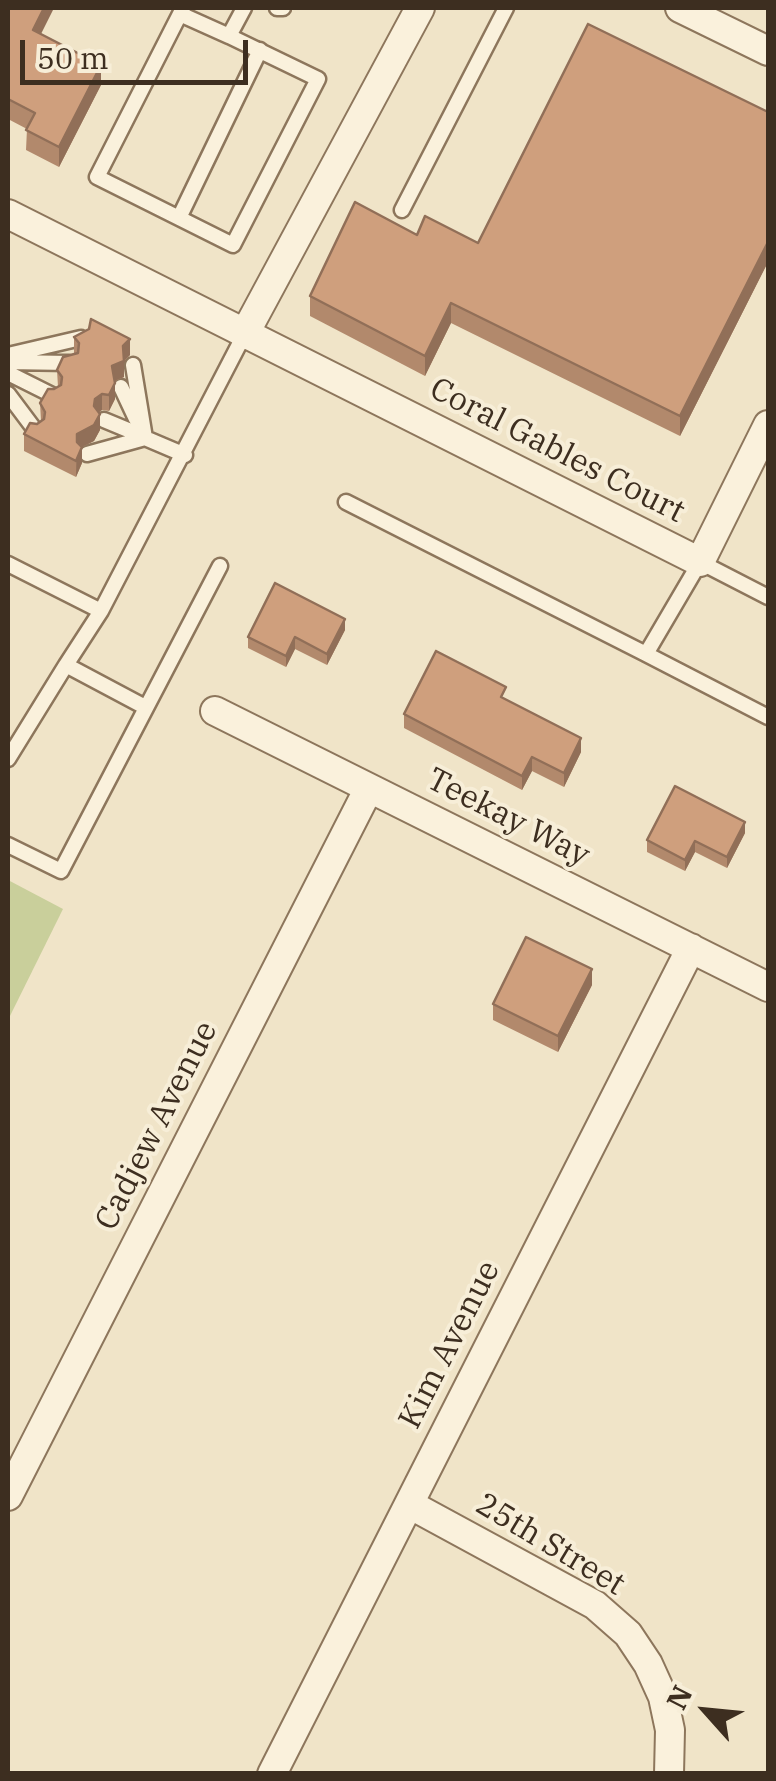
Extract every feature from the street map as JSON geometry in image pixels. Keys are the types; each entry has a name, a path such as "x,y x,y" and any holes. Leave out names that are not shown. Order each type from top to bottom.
{"street":[{"path":"244,335 420,8"},
{"path":"680,8 768,50"},
{"name":"Coral Gables Court","path":"8,214 700,562 768,425"},
{"name":"Teekay Way","path":"216,711 768,988"},
{"name":"Cadjew Avenue","path":"8,1496 370,788"},
{"name":"Kim Avenue","path":"272,1774 691,948"},
{"name":"25th Street","path":"409,1504 596,1606 628,1634 648,1664 663,1698 670,1730 668,1774"}],"lane":[{"path":"229,36 244,8"},
{"path":"402,210 506,8"},
{"path":"181,11 229,36 318,79 233,245 97,178 181,11"},
{"path":"179,218 260,50"},
{"path":"8,759 101,611 244,335"},
{"path":"8,359 81,338"},
{"path":"8,359 69,363"},
{"path":"133,365 146,438"},
{"path":"8,373 52,395"},
{"path":"121,387 146,438"},
{"path":"8,394 34,430"},
{"path":"104,420 184,454"},
{"path":"87,454 146,438"},
{"path":"346,502 768,717"},
{"path":"646,654 700,562 768,597"},
{"path":"8,564 101,611"},
{"path":"8,845 61,871 220,566"},
{"path":"66,665 145,707"}],"green space":[{"path":"8,880 63,909 8,1020"}],"building":[{"path":"8,8 44,8 33,30 101,65 59,147 26,130 35,113 8,99"},
{"path":"588,24 768,112 768,242 680,416 451,303 425,356 310,296 355,202 417,235 425,216 478,243"},
{"path":"91,319 130,339 123,346 124,361 112,366 115,383 109,395 95,399 94,406 100,414 94,425 77,434 82,447 76,461 24,434 30,423 44,419 40,403 48,389 61,385 62,377 57,370 63,357 78,353 79,343 74,337 89,329"},
{"path":"275,583 345,619 327,654 295,637 286,656 248,637"},
{"path":"436,651 506,687 501,697 581,738 564,773 532,757 522,776 404,714"},
{"path":"675,786 745,822 727,857 695,841 685,860 647,840"},
{"path":"526,937 592,969 558,1036 493,1004"}]}
